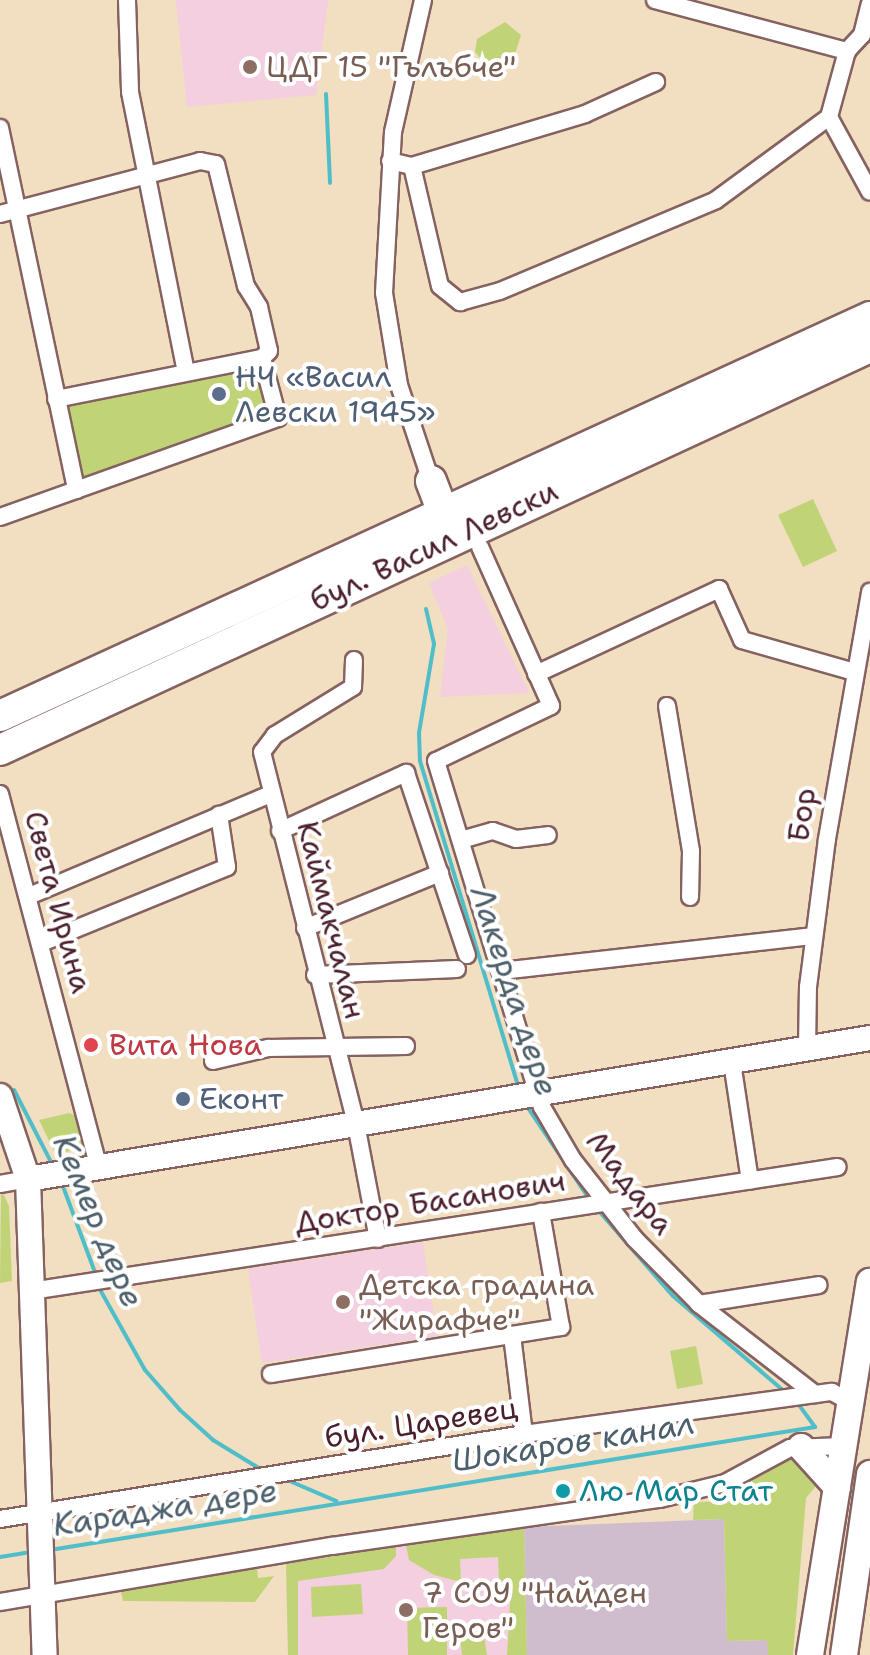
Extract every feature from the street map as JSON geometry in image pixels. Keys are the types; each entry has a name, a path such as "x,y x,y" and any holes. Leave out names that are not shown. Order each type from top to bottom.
{"highway":[{"name":"бул. Васил Левски","path":"0,716 870,317"},
{"name":"бул. Васил Левски","path":"0,750 476,538 870,347"},
{"path":"431,481 443,512"},
{"path":"0,700 61,689"}],"main road":[{"path":"810,1655 870,1282"},
{"path":"850,1402 870,1426"},
{"path":"844,1446 870,1438"},
{"path":"801,1447 837,1487"},
{"path":"844,1655 870,1474"}],"street":[{"path":"127,0 130,92 186,372"},
{"path":"423,0 399,95 384,239 386,320 399,385 431,481"},
{"path":"655,0 687,4 847,51"},
{"path":"412,166 440,286 448,297 469,302 612,248 716,200 829,117 847,51 862,35 870,4"},
{"path":"390,161 412,166 585,114 656,82"},
{"path":"829,117 870,192"},
{"path":"0,128 76,490"},
{"path":"0,214 146,173 200,161 216,164 246,286 259,307 269,351 262,358 56,399"},
{"path":"0,517 278,418 262,358"},
{"path":"476,538 536,674 719,589 742,640 854,672"},
{"name":"Бор","path":"807,1049 814,936 854,672 870,592"},
{"name":"Каймакчалан","path":"354,660 353,687 265,745 270,794 356,1124 378,1239"},
{"name":"Мадара","path":"536,674 551,706 436,761 501,971 532,1099 597,1204 699,1304 810,1395"},
{"path":"667,706 691,851 690,897"},
{"path":"280,831 406,773 440,873 462,962 315,975"},
{"name":"Света Ирина","path":"0,794 98,1165"},
{"path":"29,896 270,794"},
{"path":"41,943 227,867 219,815"},
{"path":"461,840 493,831 516,839 548,835"},
{"path":"305,928 440,873"},
{"path":"501,971 814,936"},
{"path":"0,1184 98,1165 532,1099 870,1038"},
{"path":"213,1061 268,1048 406,1046"},
{"path":"732,1062 750,1181"},
{"path":"0,1096 38,1177 31,1291 45,1655"},
{"path":"0,1146 38,1177"},
{"name":"Доктор Басанович","path":"31,1291 96,1284 838,1167"},
{"path":"271,1374 561,1327 541,1212"},
{"path":"699,1304 819,1285"},
{"path":"512,1335 524,1434"},
{"name":"бул. Царевец","path":"0,1519 39,1523 251,1481 524,1434 832,1392 850,1402"},
{"path":"0,1602 44,1588 672,1496 725,1483 777,1454 801,1447 844,1446"}],"shaded area":[{"name":"ЦДГ 15 \"Гълъбче\"","path":"176,0 328,0 316,95 187,107"},
{"path":"467,565 529,693 440,697 448,629 429,583"},
{"name":"Детска градина \"Жирафче\"","path":"423,1242 437,1336 262,1363 248,1269"},
{"path":"724,1519 727,1641 768,1640 768,1655 527,1655 524,1527"},
{"name":"7 СОУ \"Найден Геров\"","path":"524,1527 527,1655 288,1655 286,1564"}],"green space":[{"path":"505,22 521,35 515,54 507,65 488,67 475,52 477,39"},
{"path":"262,358 278,418 76,490 56,399"},
{"path":"813,499 837,551 803,567 778,515"},
{"path":"69,1113 77,1116 82,1146 61,1154 54,1151 39,1120"},
{"path":"1,1189 9,1206 12,1281 0,1283"},
{"path":"696,1346 703,1384 677,1389 670,1351"},
{"path":"826,1446 816,1486 806,1498 793,1655 768,1655 767,1640 727,1641 724,1519 693,1520 694,1502 753,1501 752,1478 762,1463"},
{"path":"524,1527 527,1655 507,1655 511,1586 499,1580 498,1557 460,1559 461,1582 434,1575 409,1560 406,1545"},
{"path":"396,1546 396,1556 384,1569 298,1581 298,1655 288,1655 286,1564"},
{"path":"247,1560 257,1567 258,1578 274,1576 255,1602 123,1601 119,1583"},
{"path":"361,1584 363,1614 312,1617 311,1587"},
{"path":"447,1607 447,1655 408,1655 407,1608"},
{"path":"484,1635 487,1655 462,1655 460,1636"}],"waterway":[{"name":"Лакерда дере","path":"326,94 330,183"},
{"name":"Лакерда дере","path":"426,609 434,644 419,733 420,761 519,1089"},
{"name":"Кемер дере","path":"14,1090 53,1166"},
{"name":"Лакерда дере","path":"526,1105 590,1200"},
{"name":"Кемер дере","path":"61,1181 97,1278"},
{"name":"Лакерда дере","path":"598,1210 673,1296 786,1393"},
{"name":"Кемер дере","path":"98,1286 145,1370 180,1410 213,1440 262,1470"},
{"name":"Шокаров канал","path":"50,1550 815,1427 796,1401"},
{"name":"Кемер дере","path":"285,1479 336,1501"},
{"name":"Караджа дере","path":"0,1557 33,1552"}],"place":[{"name":"ЦДГ 15 \"Гълъбче\"","path":"250,67"},
{"name":"НЧ «Васил Левски 1945»","path":"219,394"},
{"name":"Вита Нова","path":"91,1045"},
{"name":"Еконт","path":"183,1099"},
{"name":"Детска градина \"Жирафче\"","path":"343,1302"},
{"name":"Лю Мар Стат","path":"563,1491"},
{"name":"7 СОУ \"Найден Геров\"","path":"406,1610"}]}
